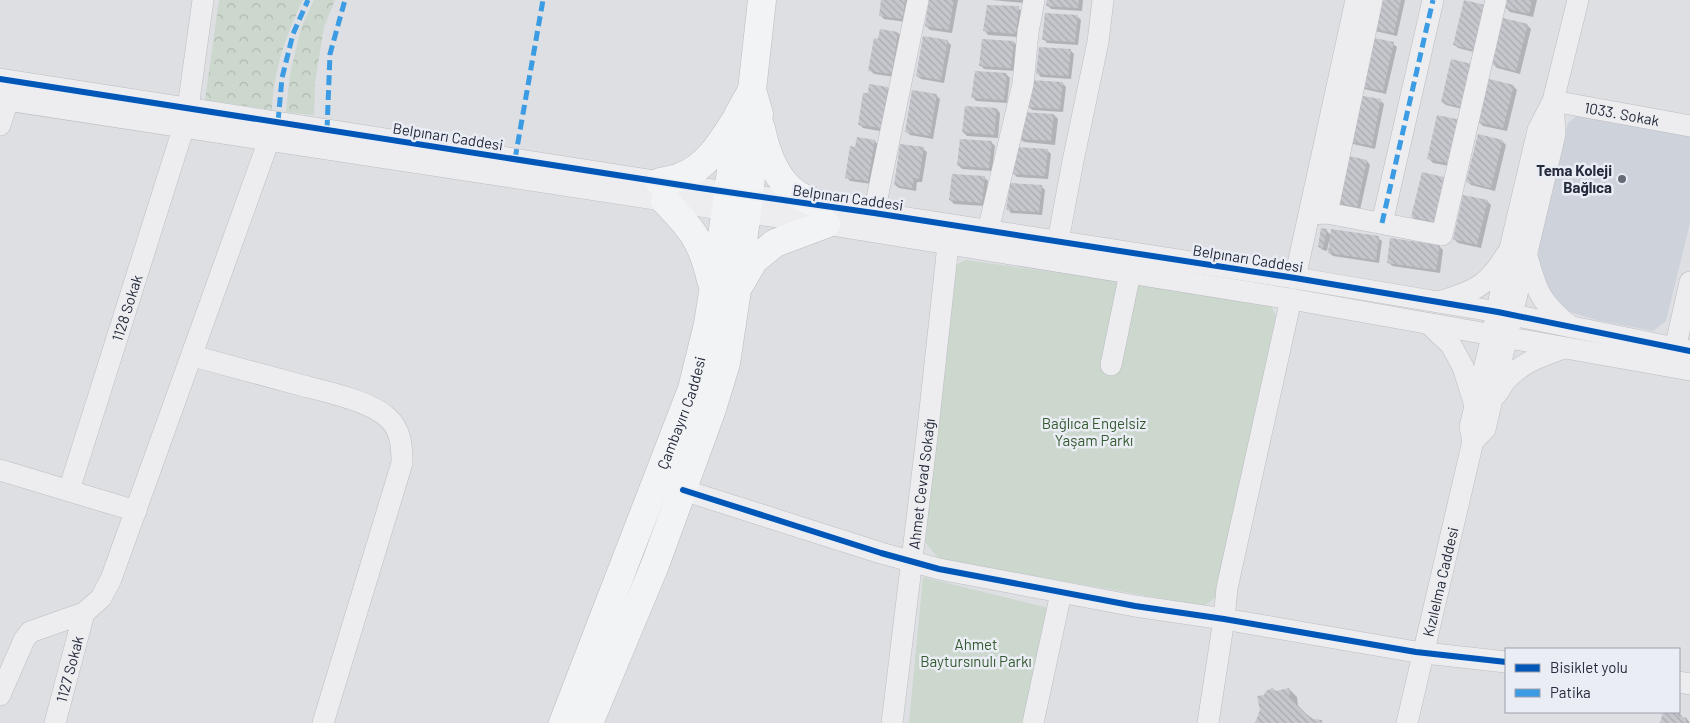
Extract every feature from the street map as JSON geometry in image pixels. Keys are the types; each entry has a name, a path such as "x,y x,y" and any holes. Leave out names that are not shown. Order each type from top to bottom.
{"main road":[{"name":"Çambayırı Caddesi","path":"589,723 655,565 683,490 726,363 725,290 750,106 762,0"},
{"path":"750,106 772,164 781,181 823,215 799,233 775,242 754,260 725,290 707,264 701,244 663,191 679,178 692,172 705,162 750,106"},
{"name":"Çambayırı Caddesi","path":"563,723 692,389 708,324 725,290"}],"street":[{"name":"1128 Sokak","path":"68,490 186,117 204,0"},
{"path":"874,213 918,0"},
{"path":"988,231 1023,84 1028,32 1034,0"},
{"path":"1058,241 1098,42 1103,0"},
{"path":"1318,214 1356,0"},
{"path":"1295,278 1318,214 1372,0"},
{"path":"1382,223 1432,0"},
{"path":"1318,214 1382,223 1442,235 1496,0"},
{"name":"Kızılelma Caddesi","path":"1407,723 1473,441 1470,427 1483,405 1505,314 1518,252 1538,130 1553,101 1578,0"},
{"name":"Belpınarı Caddesi","path":"0,79 186,117 823,215 948,245 1291,298 1690,370"},
{"name":"Belpınarı Caddesi","path":"4,99 186,117 269,140 663,191"},
{"path":"0,125 4,99"},
{"name":"1033. Sokak","path":"1553,101 1690,126"},
{"path":"0,695 24,640 30,632 84,613 101,598 111,579 193,356 269,140"},
{"name":"Belpınarı Caddesi","path":"823,215 874,213 1295,278 1505,314 1682,350"},
{"name":"Ahmet Cevad Sokağı","path":"892,723 948,245"},
{"path":"1438,302 1458,296 1483,284 1497,269 1518,252 1541,298 1556,315 1572,328"},
{"path":"1111,366 1130,273"},
{"path":"1682,350 1690,282"},
{"path":"1208,723 1227,588 1291,298"},
{"path":"1428,324 1451,345 1483,405 1507,379 1521,368 1536,359 1563,348"},
{"path":"193,356 335,394 374,408 388,417 399,433 402,446 402,463 323,723"},
{"path":"0,470 136,510"},
{"path":"683,490 938,569 1135,606 1424,652 1505,662"},
{"path":"1033,723 1061,593"},
{"name":"1127 Sokak","path":"55,723 84,613"}],"shaded area":[{"name":"Tema Koleji Bağlıca","path":"1580,113 1690,135 1690,223 1666,321 1653,331 1596,320 1570,312 1558,302 1544,285 1538,259 1539,241 1568,123"}],"green space":[{"path":"219,0 303,0 291,26 278,67 272,110 205,100"},
{"path":"314,0 335,0 324,27 315,83 314,115 286,112 290,74 301,28"},
{"name":"Bağlıca Engelsiz Yaşam Parkı","path":"966,260 1270,302 1276,317 1216,597 1204,606 939,559 925,542 951,267"},
{"name":"Ahmet Baytursınulı Parkı","path":"923,577 1048,608 1023,723 909,723"}],"building":[{"path":"881,0 905,0 903,19 879,16"},
{"path":"929,0 954,0 949,30 925,26"},
{"path":"1047,0 1079,0 1078,8 1046,6"},
{"path":"1376,0 1401,0 1394,33 1370,28"},
{"path":"1464,0 1489,6 1478,51 1453,45"},
{"path":"1507,0 1532,0 1529,14 1505,8"},
{"path":"987,5 1019,6 1016,34 983,31"},
{"path":"1045,13 1078,15 1075,42 1042,40"},
{"path":"1503,18 1528,24 1516,71 1492,64"},
{"path":"880,29 898,32 892,74 868,71 874,38 878,39"},
{"path":"923,36 948,40 941,80 916,76"},
{"path":"1369,37 1394,42 1383,91 1359,86"},
{"path":"982,39 1014,41 1011,68 979,66"},
{"path":"1039,47 1071,49 1068,76 1036,74"},
{"path":"1451,59 1476,65 1466,108 1441,102"},
{"path":"975,71 1007,73 1004,100 971,98"},
{"path":"1489,79 1514,85 1503,128 1478,122"},
{"path":"1031,80 1063,82 1060,109 1027,107"},
{"path":"869,84 888,87 881,128 858,125 863,93 868,93"},
{"path":"912,90 937,94 930,136 905,132"},
{"path":"1357,95 1381,99 1372,146 1348,141"},
{"path":"965,106 997,108 994,135 962,132"},
{"path":"1022,112 1054,114 1051,141 1019,139"},
{"path":"1437,115 1461,120 1452,164 1427,159"},
{"path":"1478,134 1503,140 1491,188 1466,182"},
{"path":"857,137 875,140 868,181 845,178 850,146 855,147"},
{"path":"960,139 992,141 989,168 957,166"},
{"path":"900,144 924,147 919,179 914,178 912,188 894,185"},
{"path":"1015,147 1048,149 1045,176 1012,174"},
{"path":"1345,155 1367,160 1357,207 1334,202"},
{"path":"1422,172 1448,178 1438,223 1411,217"},
{"path":"952,174 985,176 982,203 949,200"},
{"path":"1010,183 1042,185 1039,212 1006,210"},
{"path":"1463,195 1488,200 1477,245 1453,239"},
{"path":"1321,228 1327,229 1323,248 1318,247"},
{"path":"1331,229 1379,236 1376,260 1328,253"},
{"path":"1390,238 1440,245 1436,270 1387,263"},
{"path":"1272,688 1276,691 1289,688 1290,697 1305,713 1313,719 1322,720 1322,723 1255,723 1260,710 1257,696 1264,695 1266,691"},
{"path":"1663,713 1679,713 1678,716 1687,718 1686,723 1660,723"}],"marked path":[{"path":"278,122 282,78 293,34 308,0"},
{"path":"327,130 330,54 345,0"},
{"path":"515,159 543,0"},
{"path":"1382,223 1433,0"}],"cycle path":[{"path":"0,79 1295,278 1498,312 1690,351"},
{"path":"683,490 881,553 939,569 1135,606 1224,619 1416,652 1505,662"}],"place":[{"name":"Tema Koleji Bağlıca","path":"1622,179"}]}
